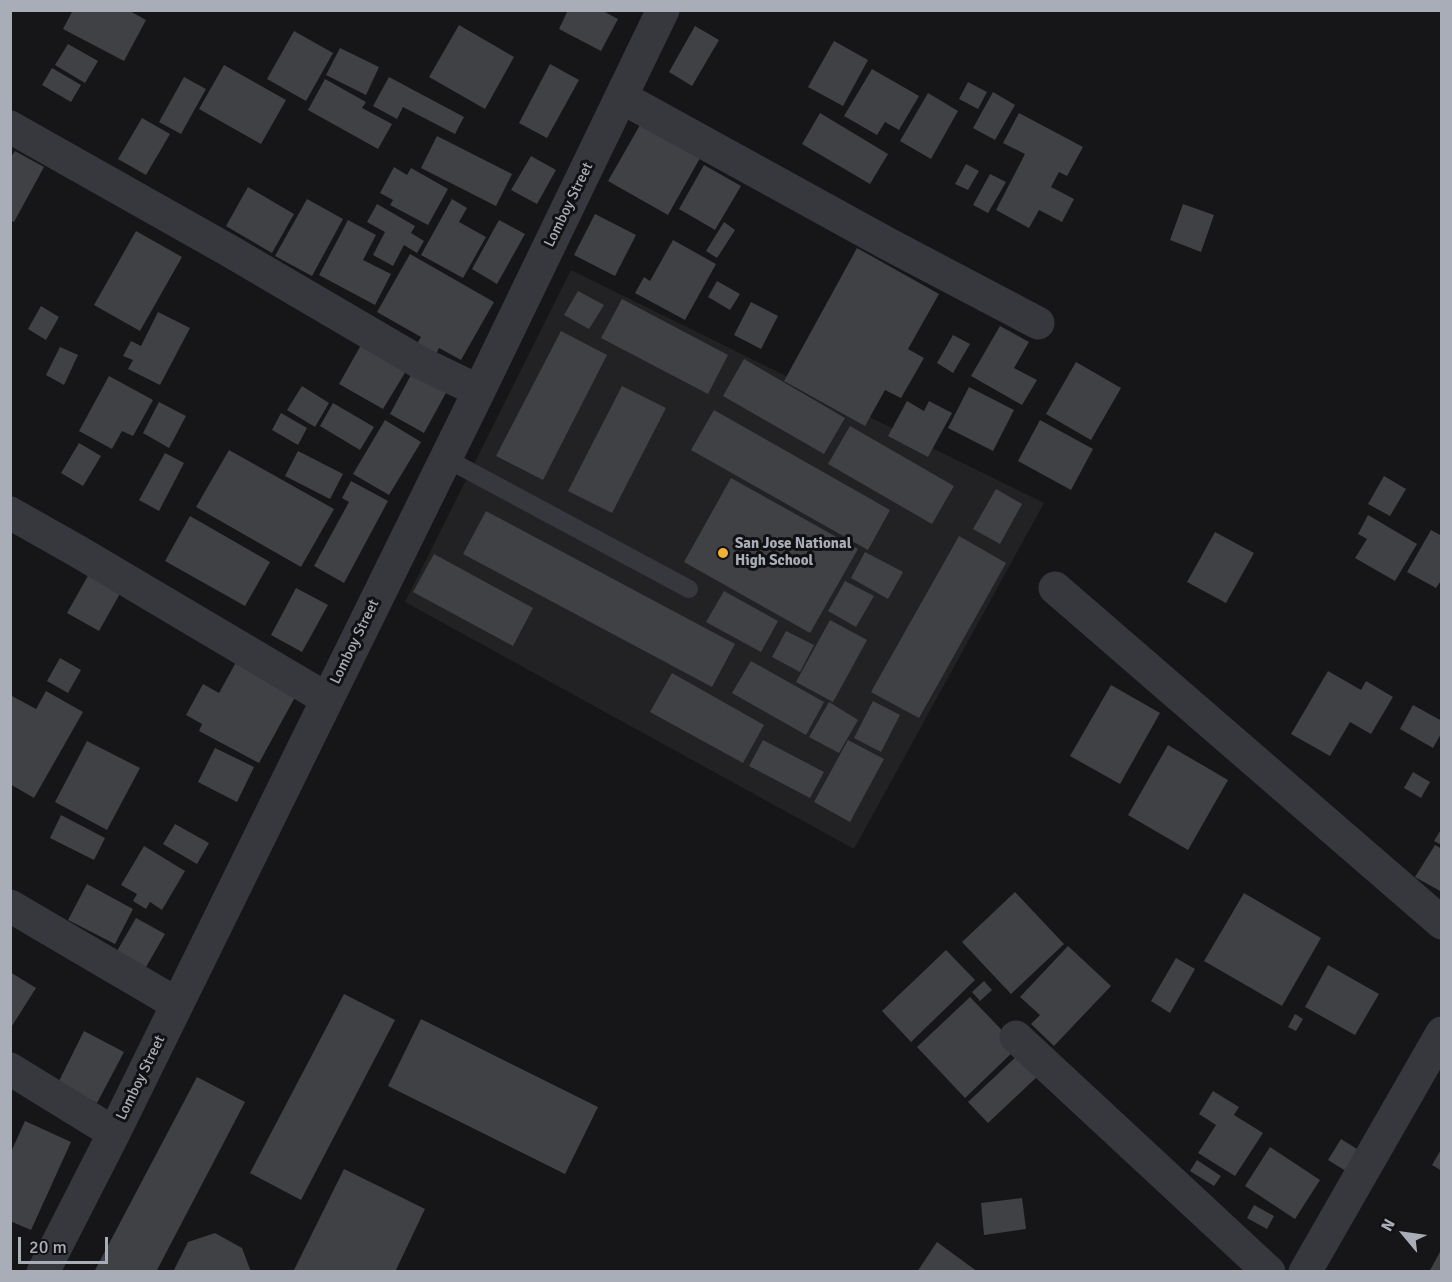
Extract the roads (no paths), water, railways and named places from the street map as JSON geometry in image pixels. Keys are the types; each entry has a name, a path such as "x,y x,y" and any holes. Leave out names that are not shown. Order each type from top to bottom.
{"street":[{"name":"Lomboy Street","path":"43,1272 114,1133 479,391 660,12"},
{"path":"621,97 888,244 1038,323"},
{"path":"10,127 228,250 419,362 479,391"},
{"path":"10,513 327,699"},
{"path":"1055,588 1442,923"},
{"path":"10,906 177,1004"},
{"path":"1305,1272 1442,1033"},
{"path":"1016,1037 1269,1272"},
{"path":"10,1069 114,1133"}],"lane":[{"path":"445,458 689,589"}],"place":[{"name":"San Jose National High School","path":"723,553"}]}
